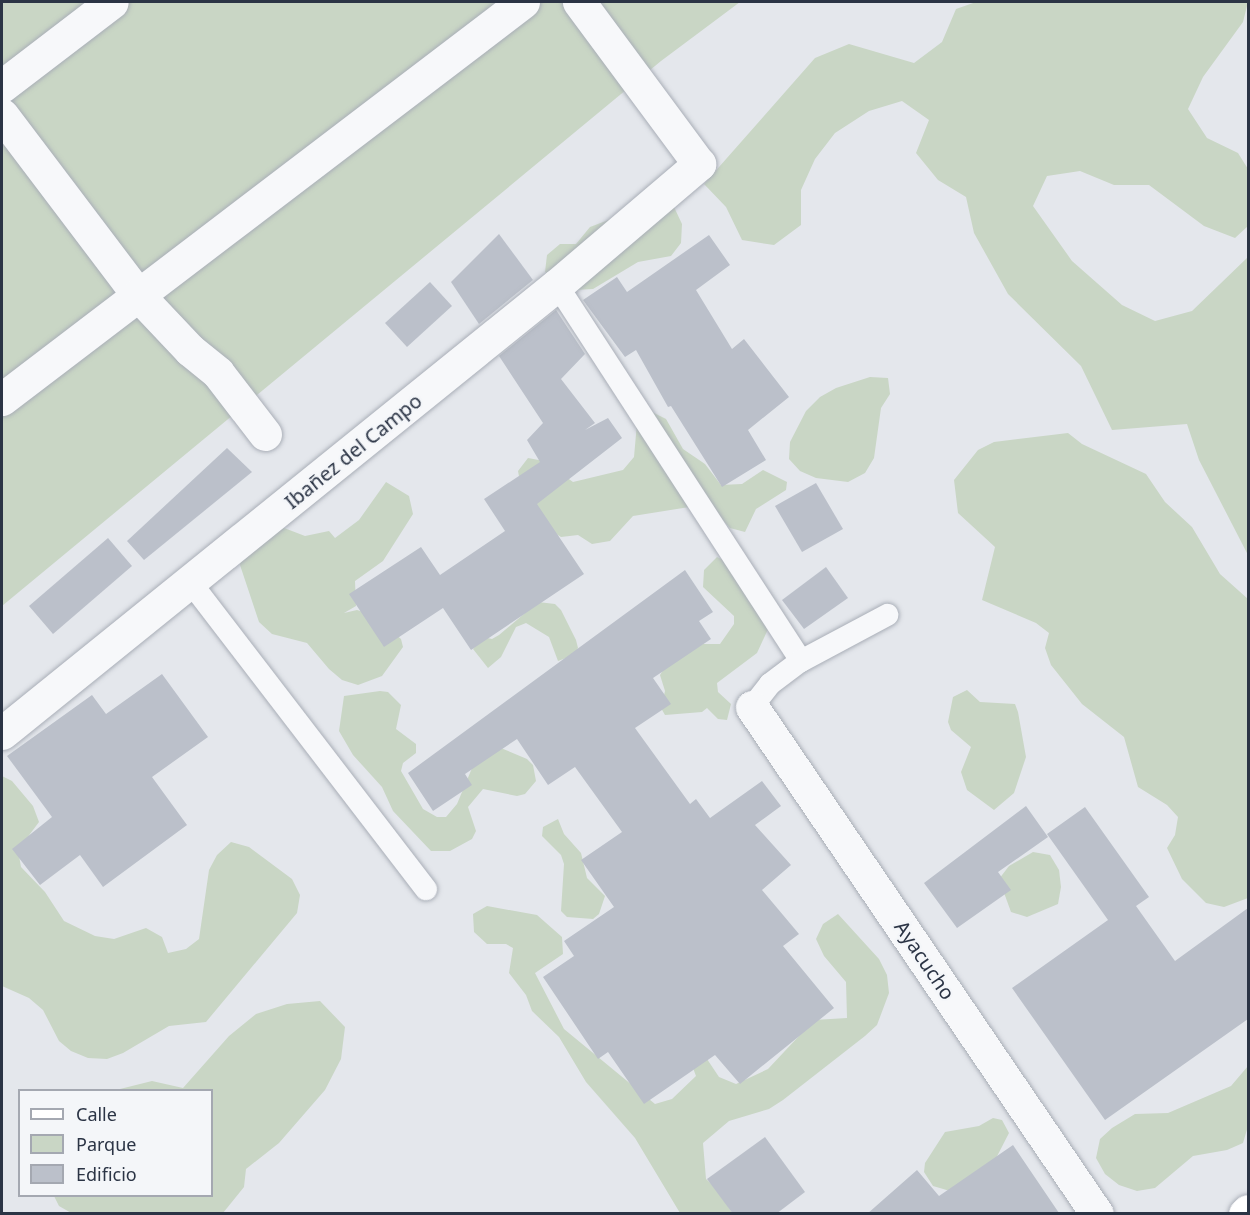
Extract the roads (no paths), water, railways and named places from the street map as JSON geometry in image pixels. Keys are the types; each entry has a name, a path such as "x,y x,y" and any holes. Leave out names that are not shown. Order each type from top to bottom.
{"street":[{"path":"2,86 112,2"},
{"path":"2,399 523,2"},
{"name":"Ibañez del Campo","path":"2,733 191,583 557,285 699,164 579,2"},
{"path":"2,115 138,295 190,350 218,373 265,434"},
{"name":"Ayacucho","path":"752,707 1097,1214"}],"lane":[{"path":"557,285 801,661"},
{"path":"191,583 426,889"},
{"path":"752,707 770,684 801,661 886,615"}]}
